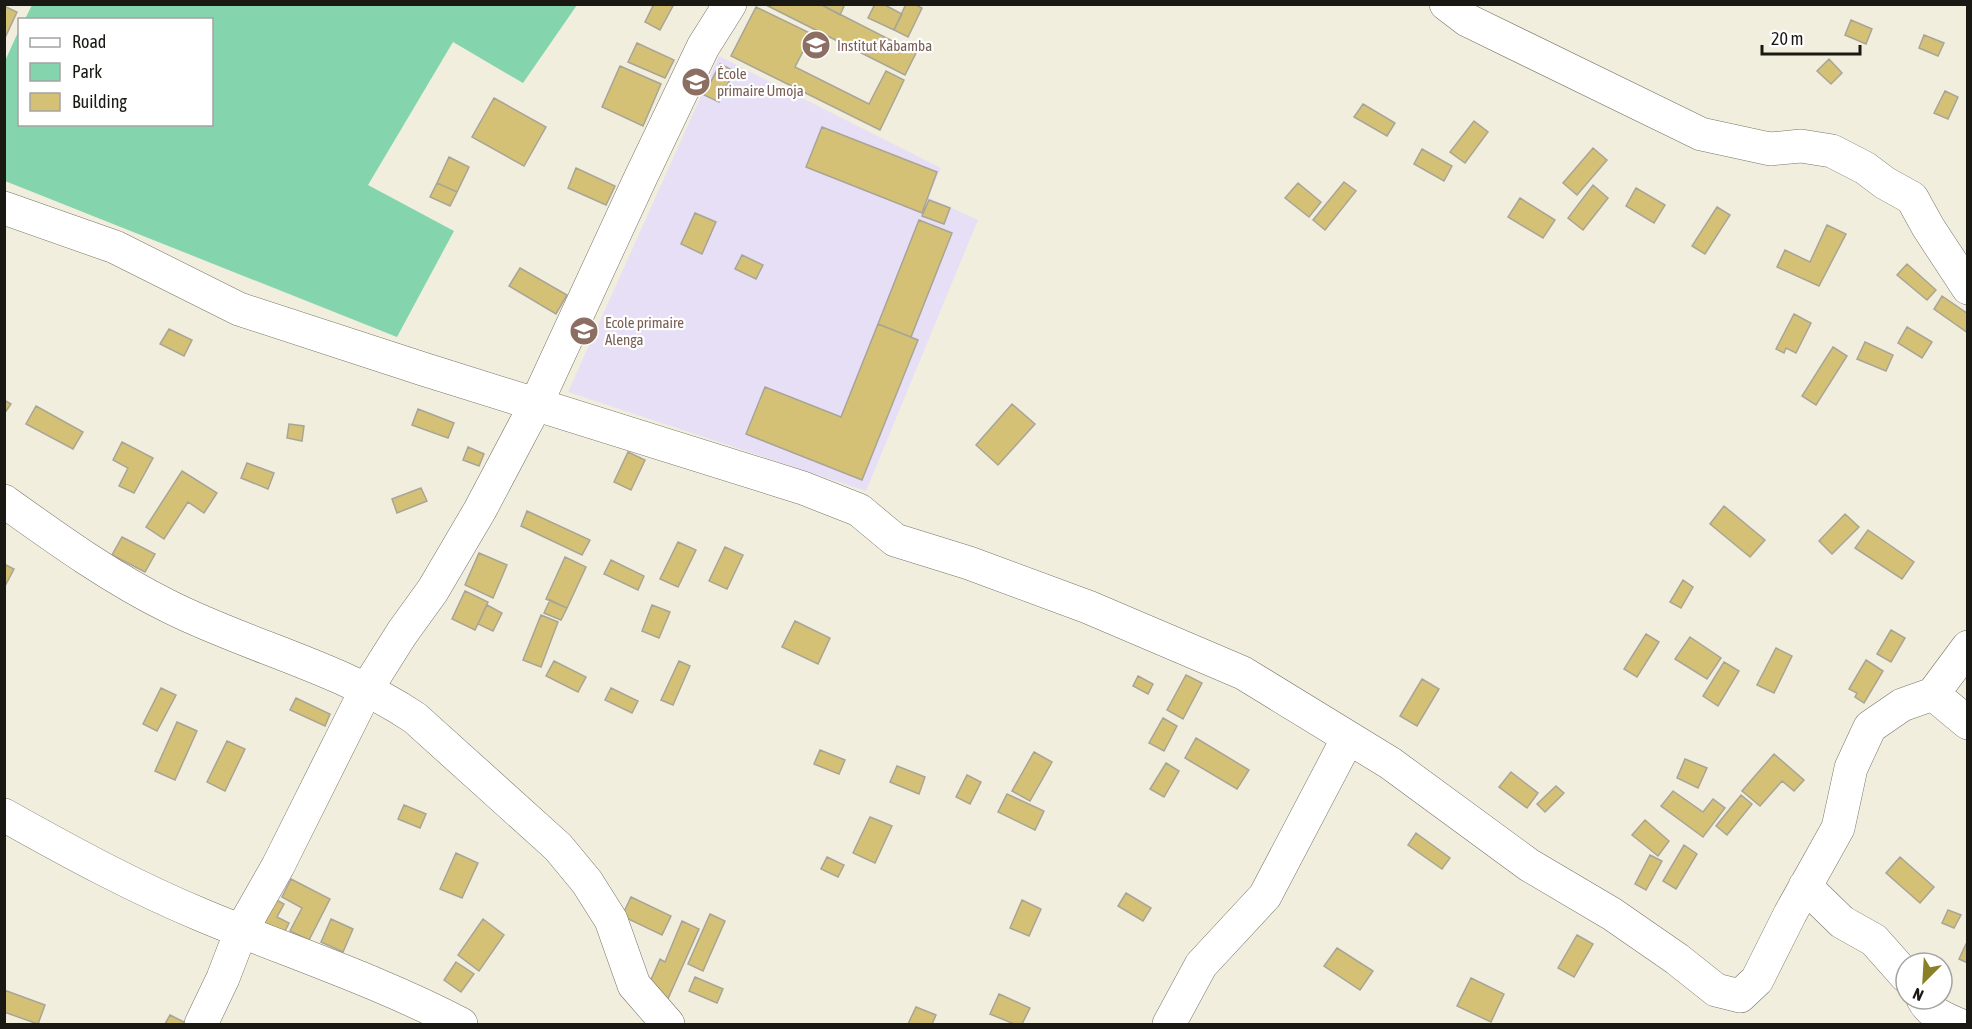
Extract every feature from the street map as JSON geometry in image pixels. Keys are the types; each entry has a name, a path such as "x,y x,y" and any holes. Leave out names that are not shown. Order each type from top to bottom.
{"street":[{"path":"201,1024 223,978 241,931 278,866 366,690 402,633 433,590 480,510 536,404 703,47 730,4"},
{"path":"1446,4 1467,21 1701,134 1770,149 1801,146 1832,151 1865,168 1912,198 1968,288"},
{"path":"4,208 115,247 239,309 803,488 859,510 895,540 969,563 1088,607 1243,673 1390,763 1529,865 1612,914 1677,959 1716,990 1740,996 1757,980 1805,886 1838,828 1851,768 1870,727 1902,705 1933,694 1968,647"},
{"path":"4,501 77,552 170,607 317,666 394,704 415,718 558,846 587,882 611,920 634,986 668,1024"},
{"path":"1933,694 1968,723"},
{"path":"1169,1024 1201,965 1265,896 1348,738"},
{"path":"4,815 101,869 202,915 423,1004 461,1024"},
{"path":"1805,886 1842,922 1874,940 1894,962"},
{"path":"1932,1011 1957,1024"}],"shaded area":[{"path":"719,56 941,168 928,197 978,220 866,491 568,392"}],"green space":[{"path":"32,4 577,5 523,83 453,42 368,185 454,231 397,337 5,181 5,61 18,32 18,126 213,126 213,18 25,18"}],"building":[{"path":"654,4 674,4 660,30 645,22"},
{"path":"764,4 820,4 916,53 905,75"},
{"path":"820,4 845,4 840,15"},
{"path":"875,4 883,4 902,14 894,30 868,18"},
{"path":"906,4 914,4 922,8 908,37 894,30"},
{"path":"4,6 17,12 4,40"},
{"path":"756,7 812,34 795,67 869,104 886,71 904,80 880,130 731,56"},
{"path":"1851,20 1872,29 1866,44 1845,35"},
{"path":"1924,35 1944,43 1938,56 1919,48"},
{"path":"637,43 674,60 665,78 628,62"},
{"path":"1829,59 1842,73 1831,84 1817,71"},
{"path":"720,64 734,71 719,102 704,95"},
{"path":"620,66 661,84 643,126 602,107"},
{"path":"1945,91 1958,97 1948,119 1934,113"},
{"path":"494,98 546,127 524,166 472,137"},
{"path":"1363,104 1395,123 1387,136 1354,117"},
{"path":"1474,121 1488,132 1465,163 1450,152"},
{"path":"822,127 937,172 922,213 806,167"},
{"path":"1593,148 1607,160 1577,195 1563,183"},
{"path":"1422,149 1452,166 1444,181 1414,164"},
{"path":"449,157 469,167 457,192 437,183"},
{"path":"576,168 615,186 606,205 568,188"},
{"path":"1344,182 1356,191 1325,230 1313,220"},
{"path":"437,183 457,192 450,206 430,197"},
{"path":"1298,183 1321,202 1309,217 1285,198"},
{"path":"1593,185 1608,198 1583,230 1568,218"},
{"path":"1636,188 1665,205 1654,223 1626,206"},
{"path":"1520,198 1555,220 1543,238 1508,217"},
{"path":"929,200 950,208 944,224 922,216"},
{"path":"1717,207 1730,215 1705,254 1692,246"},
{"path":"695,213 716,222 702,254 681,244"},
{"path":"919,220 952,233 911,337 878,324"},
{"path":"1827,225 1846,234 1819,286 1777,267 1785,250 1810,262"},
{"path":"742,255 763,265 756,279 735,269"},
{"path":"1907,264 1936,290 1927,300 1897,275"},
{"path":"520,268 567,295 556,314 509,286"},
{"path":"1942,296 1968,314 1968,333 1934,309"},
{"path":"1794,314 1811,323 1796,353 1786,348 1784,353 1776,349"},
{"path":"878,324 918,340 862,480 746,434 765,387 841,417"},
{"path":"1907,327 1932,342 1922,358 1898,343"},
{"path":"169,329 192,340 184,356 160,344"},
{"path":"1865,342 1893,355 1886,371 1857,359"},
{"path":"1833,347 1847,356 1816,405 1802,396"},
{"path":"4,400 11,404 4,414"},
{"path":"1012,404 1035,424 998,465 976,445"},
{"path":"36,406 83,432 73,449 26,424"},
{"path":"418,409 454,423 448,438 412,425"},
{"path":"289,424 304,426 302,441 287,438"},
{"path":"122,442 153,458 134,493 119,486 128,468 113,460"},
{"path":"468,447 484,454 479,466 463,460"},
{"path":"628,452 645,460 631,490 614,482"},
{"path":"247,463 274,473 268,489 241,478"},
{"path":"182,471 217,493 204,513 188,502 164,539 146,527"},
{"path":"421,488 427,501 397,513 392,499"},
{"path":"1724,506 1765,540 1750,557 1710,524"},
{"path":"527,511 590,540 582,555 521,526"},
{"path":"1845,514 1859,527 1832,554 1819,541"},
{"path":"1868,530 1914,562 1902,579 1855,548"},
{"path":"122,537 155,554 145,572 112,555"},
{"path":"678,542 696,550 678,587 660,579"},
{"path":"725,547 743,555 727,589 709,581"},
{"path":"479,553 507,565 493,598 465,585"},
{"path":"565,557 586,567 567,608 546,599"},
{"path":"611,560 644,576 638,590 604,574"},
{"path":"4,564 14,569 4,588"},
{"path":"1683,580 1693,587 1681,608 1670,602"},
{"path":"465,591 488,602 475,630 452,619"},
{"path":"550,600 567,608 561,620 544,613"},
{"path":"487,605 502,613 493,631 478,624"},
{"path":"652,605 670,612 659,638 642,631"},
{"path":"541,615 558,622 541,667 523,660"},
{"path":"795,621 830,638 818,664 782,647"},
{"path":"1891,630 1905,638 1891,662 1877,654"},
{"path":"1646,634 1659,642 1637,677 1624,669"},
{"path":"1690,637 1721,658 1707,679 1675,659"},
{"path":"1776,648 1792,656 1774,693 1757,685"},
{"path":"1866,660 1883,671 1864,703 1855,697 1857,693 1849,689"},
{"path":"554,661 586,677 578,692 546,676"},
{"path":"679,661 690,666 673,705 661,700"},
{"path":"1724,662 1739,671 1718,706 1703,696"},
{"path":"1186,675 1202,683 1183,719 1167,710"},
{"path":"1138,676 1153,684 1148,694 1133,686"},
{"path":"1422,679 1439,689 1417,726 1400,716"},
{"path":"161,688 176,695 157,731 143,724"},
{"path":"611,688 638,701 632,713 605,700"},
{"path":"296,698 330,714 325,726 290,710"},
{"path":"1163,718 1177,726 1164,751 1149,743"},
{"path":"177,722 197,731 175,780 155,771"},
{"path":"1196,738 1249,770 1237,789 1185,758"},
{"path":"227,741 245,749 225,791 207,782"},
{"path":"820,750 845,760 839,774 814,764"},
{"path":"1034,752 1052,762 1030,801 1012,791"},
{"path":"1774,754 1804,780 1794,791 1782,781 1760,806 1742,791"},
{"path":"1685,759 1707,768 1698,788 1677,778"},
{"path":"1166,763 1179,771 1164,797 1150,789"},
{"path":"897,766 925,777 919,794 890,782"},
{"path":"1511,772 1538,793 1527,808 1499,787"},
{"path":"967,775 981,782 970,804 956,797"},
{"path":"1556,786 1564,793 1545,812 1537,804"},
{"path":"1673,791 1703,812 1713,799 1725,808 1703,837 1661,806"},
{"path":"1007,794 1044,811 1035,830 998,812"},
{"path":"1741,795 1752,804 1727,835 1716,826"},
{"path":"404,805 426,814 420,828 398,819"},
{"path":"870,817 892,826 875,863 853,853"},
{"path":"1645,820 1669,841 1658,856 1632,835"},
{"path":"1416,833 1450,858 1442,869 1408,845"},
{"path":"1684,845 1697,854 1676,889 1663,881"},
{"path":"456,853 478,863 462,898 440,889"},
{"path":"1650,855 1662,861 1646,890 1635,884"},
{"path":"827,857 844,865 838,877 821,869"},
{"path":"1900,857 1934,887 1920,903 1886,873"},
{"path":"291,879 330,899 309,940 290,931 302,908 282,897"},
{"path":"1126,893 1151,908 1143,921 1118,906"},
{"path":"271,897 284,904 277,917 289,923 283,935 258,923"},
{"path":"631,897 671,916 662,935 622,916"},
{"path":"1022,900 1041,909 1029,936 1010,928"},
{"path":"1948,910 1961,915 1954,928 1942,923"},
{"path":"710,914 725,921 703,971 688,964"},
{"path":"331,919 353,929 343,952 321,942"},
{"path":"483,919 504,935 479,971 458,955"},
{"path":"682,921 699,929 667,1001 646,991 660,959 665,962"},
{"path":"1577,935 1593,944 1574,977 1558,968"},
{"path":"1966,944 1968,945 1968,963 1959,959"},
{"path":"1337,948 1373,971 1360,990 1324,966"},
{"path":"456,962 474,974 461,992 444,980"},
{"path":"695,977 723,989 717,1003 689,991"},
{"path":"1471,978 1504,994 1491,1022 1457,1006"},
{"path":"4,990 45,1005 38,1024 4,1012"},
{"path":"999,994 1030,1008 1022,1024 1014,1024 990,1014"},
{"path":"916,1007 936,1015 932,1024 908,1024"},
{"path":"170,1015 186,1023 186,1024 165,1024"}],"place":[{"name":"Institut Kabamba","path":"816,45"},
{"name":"École primaire Umoja","path":"696,82"},
{"name":"Ecole primaire Alenga","path":"584,331"}]}
